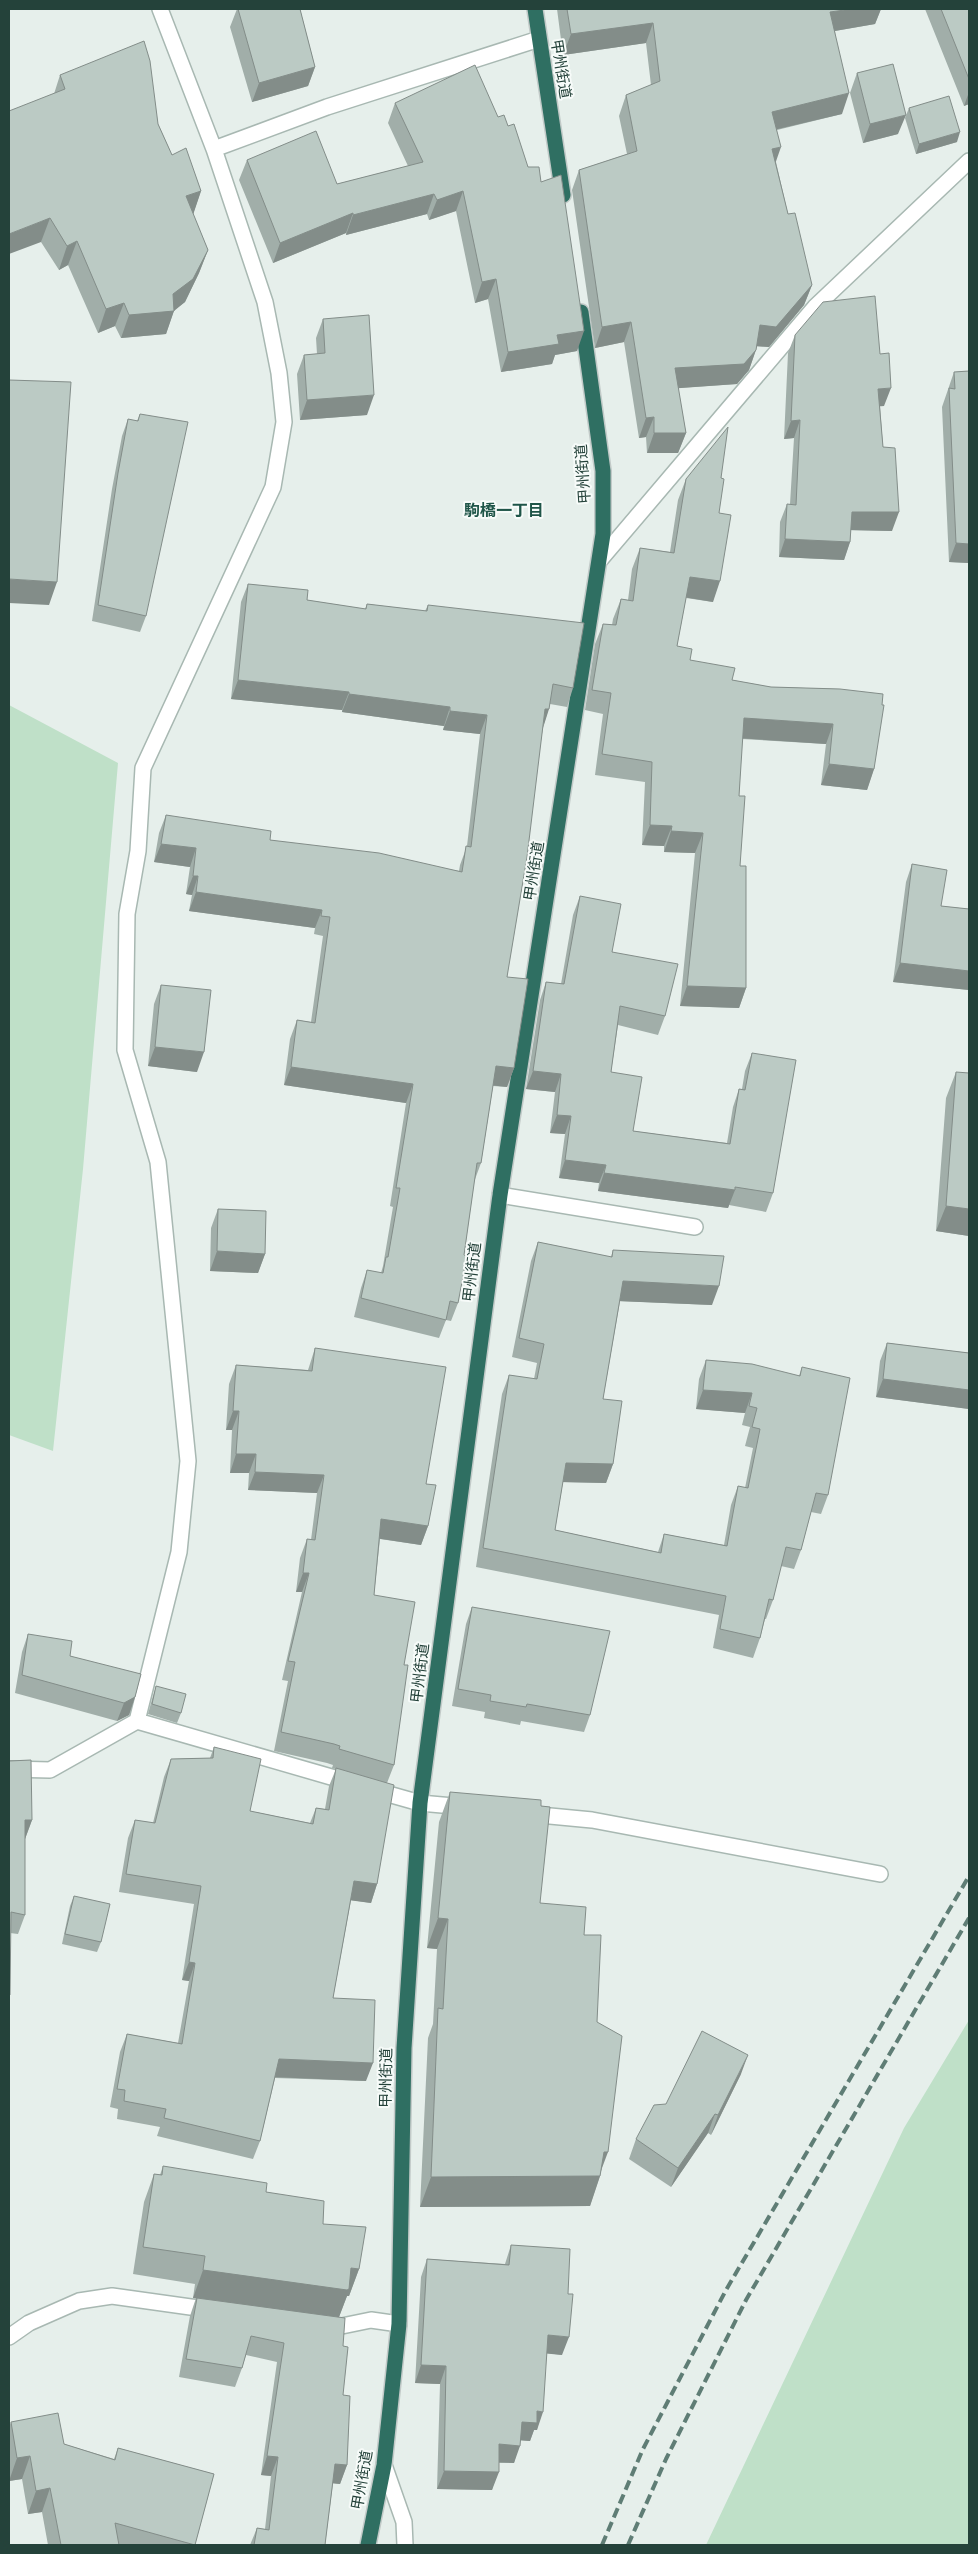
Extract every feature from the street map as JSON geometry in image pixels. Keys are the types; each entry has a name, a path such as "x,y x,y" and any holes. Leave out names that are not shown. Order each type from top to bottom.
{"highway":[{"name":"甲州街道","path":"535,9 566,213"},
{"name":"甲州街道","path":"368,2545 384,2465 399,2324 404,2048 420,1803 500,1195 603,534 602,471 579,300"}],"street":[{"path":"136,1721 179,1552 188,1461 158,1162 125,1050 127,914 138,850 143,768 273,487 284,422 279,373 265,302 214,149 160,9"},
{"path":"214,149 327,107 539,40"},
{"path":"600,560 814,307 969,162"},
{"path":"500,1195 695,1227"},
{"path":"9,1769 50,1770 136,1721 420,1803 478,1809"},
{"path":"516,1812 592,1820 880,1874"},
{"path":"9,2337 29,2323 79,2301 112,2296 229,2312"},
{"path":"308,2323 337,2327 371,2320 399,2324"},
{"path":"384,2465 402,2515 405,2545"}],"green space":[{"path":"9,705 118,763 83,1169 53,1451 9,1435"},
{"path":"969,2020 969,2545 706,2545 904,2128"}],"building":[{"path":"238,9 300,9 315,67 259,83"},
{"path":"567,9 852,9 830,12 849,93 772,112 781,147 772,149 788,214 795,213 812,285 776,327 760,325 756,350 744,364 675,368 686,433 654,433 654,417 646,418 631,322 602,327 579,170 637,151 626,95 660,81 653,23 571,34"},
{"path":"941,9 969,9 969,79"},
{"path":"144,41 150,61 158,124 172,155 186,148 201,191 186,196 208,250 193,279 173,294 174,311 129,315 124,303 106,309 77,241 67,246 50,218 9,234 9,111 65,89 60,75"},
{"path":"893,64 906,115 870,124 857,73"},
{"path":"475,65 498,117 504,115 508,126 514,124 528,167 539,167 541,182 561,175 584,331 557,335 559,344 508,352 496,279 482,282 463,191 437,200 434,194 353,215 353,213 280,243 247,160 316,131 337,184 423,162 395,103"},
{"path":"949,96 960,132 919,144 909,108"},
{"path":"875,296 880,354 889,353 891,388 878,389 883,447 895,448 899,512 852,512 850,542 785,539 787,504 796,505 800,420 791,421 795,335 823,302"},
{"path":"369,315 374,395 307,400 304,355 325,353 323,319"},
{"path":"969,371 969,544 956,543 949,388 955,389 954,372"},
{"path":"9,380 71,382 57,582 9,579"},
{"path":"140,414 188,422 146,616 98,605 128,419 138,421"},
{"path":"728,427 721,478 724,479 719,513 731,515 720,581 690,577 677,646 692,649 690,660 735,668 732,680 771,687 840,689 883,694 882,705 884,705 874,769 829,764 833,724 744,718 739,796 745,796 740,866 746,866 746,988 687,986 703,833 671,831 672,826 650,825 652,762 602,754 611,693 592,690 603,624 616,625 621,599 633,601 640,548 674,553 686,479"},
{"path":"248,584 308,590 307,600 366,609 367,604 427,611 428,605 584,623 573,688 553,684 549,709 545,709 527,857 507,977 528,979 514,1068 496,1066 481,1163 477,1163 464,1255 467,1256 458,1303 450,1301 446,1320 361,1298 367,1270 383,1273 386,1257 388,1257 400,1188 396,1188 413,1084 291,1067 297,1020 315,1023 330,917 321,916 322,910 196,892 198,876 193,876 196,848 161,844 166,815 271,831 270,840 379,853 462,872 466,846 471,847 487,715 450,711 450,707 349,694 349,692 238,680"},
{"path":"912,864 947,870 941,906 969,909 969,971 900,963"},
{"path":"580,896 621,904 612,952 678,964 665,1016 620,1006 611,1072 642,1077 633,1131 730,1144 739,1089 745,1090 752,1053 796,1060 773,1193 604,1173 606,1165 565,1160 571,1116 557,1115 561,1074 533,1071 546,982 564,984"},
{"path":"161,985 211,990 204,1052 155,1047"},
{"path":"956,1072 969,1073 969,1209 946,1206"},
{"path":"218,1209 266,1211 265,1254 217,1251"},
{"path":"538,1242 612,1257 613,1250 724,1256 719,1286 623,1281 603,1399 622,1401 613,1464 566,1463 555,1530 661,1553 664,1534 727,1546 738,1486 748,1488 760,1429 752,1427 757,1408 749,1406 752,1393 703,1390 706,1360 752,1364 800,1376 802,1367 850,1378 828,1495 816,1493 801,1550 786,1547 773,1600 769,1599 760,1638 720,1629 726,1596 483,1548 509,1375 537,1379 544,1344 519,1338"},
{"path":"887,1343 969,1353 969,1390 883,1379"},
{"path":"315,1348 446,1367 426,1484 436,1485 428,1526 381,1519 374,1595 415,1602 404,1665 408,1665 394,1765 339,1749 340,1746 334,1744 281,1732 295,1662 288,1661 309,1573 303,1573 307,1539 315,1540 324,1475 255,1472 256,1454 236,1454 239,1411 233,1411 236,1365 312,1371"},
{"path":"472,1607 610,1631 590,1715 527,1704 526,1707 490,1701 491,1695 458,1689"},
{"path":"28,1634 72,1641 70,1656 141,1674 135,1697 124,1703 22,1675"},
{"path":"156,1686 186,1694 181,1713 152,1704"},
{"path":"214,1747 261,1759 250,1811 313,1824 316,1808 329,1810 336,1768 394,1785 377,1884 354,1881 333,1998 375,2000 373,2063 279,2059 260,2141 164,2118 166,2109 124,2101 125,2090 117,2089 127,2034 182,2044 195,1963 189,1962 201,1886 126,1874 135,1820 155,1823 171,1759 213,1758"},
{"path":"31,1760 32,1820 25,1820 25,1915 11,1912 9,1995 9,1761"},
{"path":"450,1792 541,1800 541,1806 550,1807 540,1903 586,1907 584,1935 601,1935 597,2022 622,2036 608,2152 604,2152 600,2176 431,2177 438,2008 443,2009 448,1919 438,1918"},
{"path":"74,1896 110,1904 101,1942 65,1934"},
{"path":"702,2031 748,2055 718,2115 715,2114 678,2168 636,2139 654,2105 666,2104"},
{"path":"163,2166 267,2183 266,2192 324,2201 323,2224 366,2227 359,2269 351,2268 349,2289 203,2270 205,2256 143,2247 154,2174 162,2175"},
{"path":"511,2245 570,2249 568,2294 573,2294 569,2337 548,2335 543,2412 537,2411 537,2423 522,2422 520,2446 499,2444 499,2472 444,2471 446,2366 421,2365 427,2259 509,2265"},
{"path":"197,2298 345,2318 343,2346 348,2347 343,2395 350,2396 347,2465 335,2464 325,2545 254,2545 257,2528 269,2530 278,2457 267,2456 284,2343 251,2336 242,2368 186,2359"},
{"path":"58,2413 64,2444 115,2460 118,2448 214,2474 195,2545 115,2523 119,2545 61,2545 50,2488 36,2491 30,2456 17,2458 11,2422"}],"railway":[{"path":"602,2545 643,2449 726,2290 969,1876"},
{"path":"628,2545 666,2459 746,2300 969,1918"}],"district":[{"name":"駒橋一丁目","path":"504,510"}]}
